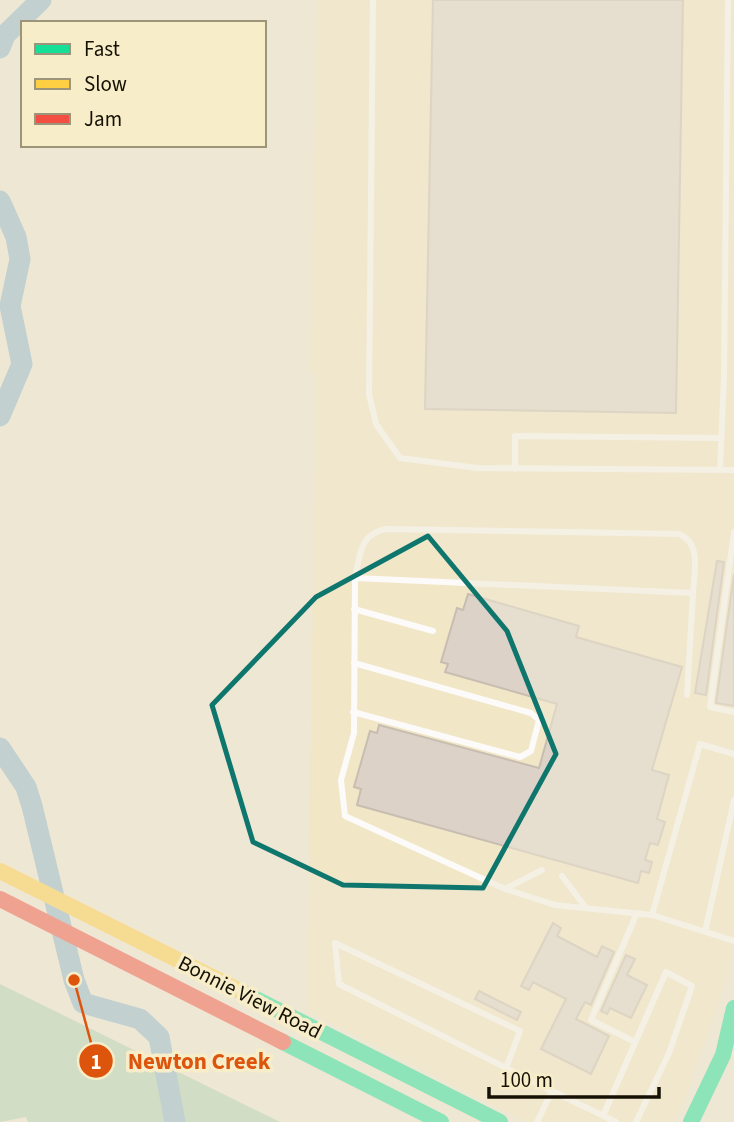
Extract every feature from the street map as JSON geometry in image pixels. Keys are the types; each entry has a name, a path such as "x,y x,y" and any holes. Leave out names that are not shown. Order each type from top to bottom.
{"main road":[{"name":"Bonnie View Road","path":"3,872 500,1122"},
{"name":"Bonnie View Road","path":"0,898 441,1122"},
{"path":"691,1122 728,1056 734,1008"}],"lane":[{"path":"373,0 369,394 376,424 400,458 477,468 734,470"},
{"path":"720,470 728,0"},
{"path":"514,469 515,436 721,438"},
{"path":"687,695 695,551 693,544 686,537 679,534 386,529 373,531 364,542 355,578 354,733 341,780 345,816 505,889 555,905 652,915 734,941"},
{"path":"734,532 710,706 734,712"},
{"path":"355,578 693,593"},
{"path":"354,609 433,631"},
{"path":"353,712 520,757 531,751 539,720 531,713 354,663"},
{"path":"652,915 701,744 734,754"},
{"path":"705,932 734,800"},
{"path":"505,889 542,870"},
{"path":"562,876 586,908"},
{"path":"635,1042 591,1020 637,913"},
{"path":"506,1068 520,1031 335,943 339,984 506,1068 552,1091 616,1122"},
{"path":"603,1116 666,972 692,986 669,1054 636,1122"},
{"path":"537,1122 552,1091"}],"highlighted area":[{"path":"428,536 507,631 556,754 483,888 343,885 253,842 212,705 316,597"}],"shaded area":[{"path":"317,0 734,0 734,936 727,978 685,1099 673,1122 526,1122 307,1011 316,378 310,370"}],"green space":[{"path":"0,984 280,1122 28,1122 26,1117 0,1122"}],"building":[{"path":"433,0 683,0 676,413 425,409"},
{"path":"717,561 724,562 706,695 695,693"},
{"path":"734,574 734,706 716,703"},
{"path":"468,594 579,626 576,637 682,667 652,770 669,775 657,819 665,822 658,845 650,843 645,860 652,862 649,873 641,871 638,883 357,805 361,789 354,787 370,731 377,733 379,725 539,768 557,704 445,672 448,664 441,662 457,608 463,610"},
{"path":"553,923 561,928 557,936 597,957 602,946 614,952 591,1005 585,1002 576,1019 609,1036 591,1074 541,1049 566,999 533,982 529,990 521,986"},
{"path":"626,955 635,959 627,975 647,985 631,1018 610,1008 607,1014 601,1011"},
{"path":"479,991 521,1012 517,1020 475,999"}],"waterway":[{"path":"0,48 5,35 41,0"},
{"path":"0,201 16,237 20,259 10,306 22,364 0,416"},
{"path":"0,748 26,787 74,980 83,1003 140,1019 159,1037 175,1122"}],"traffic: fast":[{"path":"238,990 500,1122"},
{"path":"691,1122 723,1055 734,1008"},
{"path":"283,1042 441,1122"}],"traffic: slow":[{"path":"0,871 238,990"}],"traffic: jam":[{"path":"0,899 283,1042"}],"place":[{"name":"Newton Creek","path":"74,980"}]}
